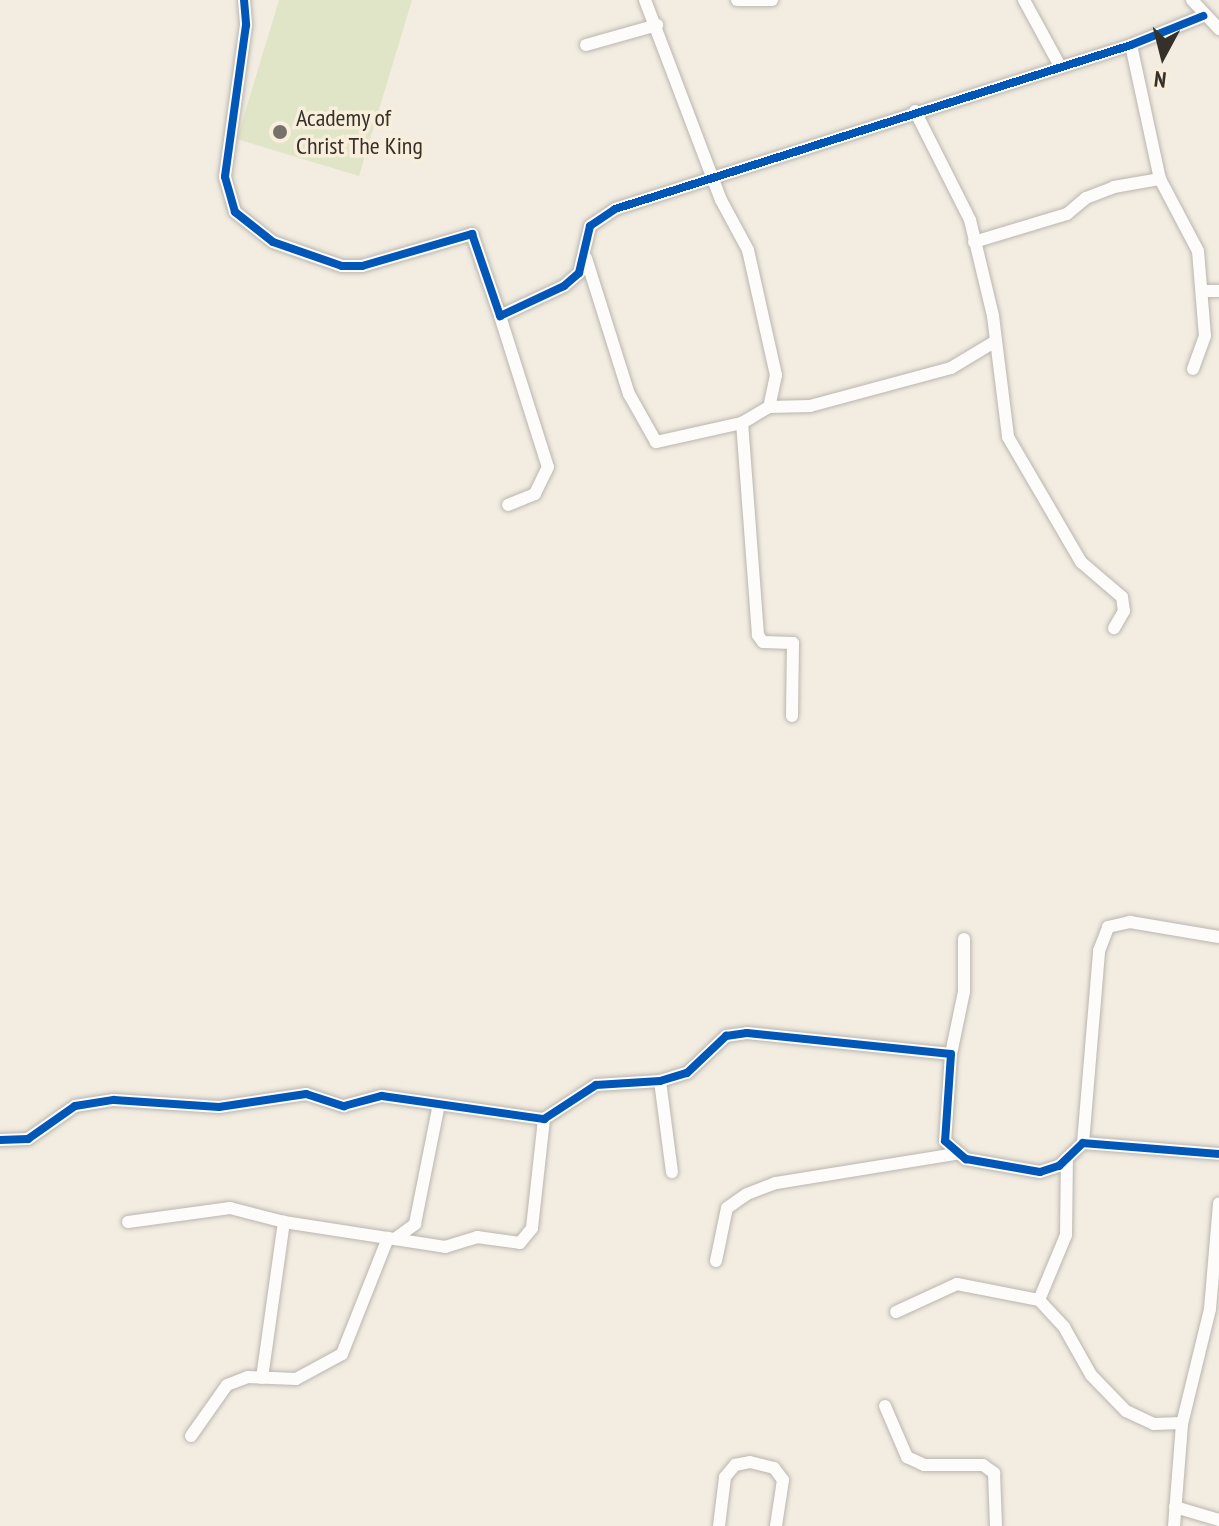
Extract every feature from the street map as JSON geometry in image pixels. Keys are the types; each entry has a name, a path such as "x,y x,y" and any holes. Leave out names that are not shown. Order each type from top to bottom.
{"street":[{"path":"244,0 246,25 225,177 235,212 273,242 342,266 362,266 472,234 548,467 535,494 508,505"},
{"path":"645,0 752,263 776,375 769,407"},
{"path":"737,0 772,0"},
{"path":"1024,0 1060,66"},
{"path":"1192,0 1203,16 1219,29"},
{"path":"996,341 951,368 810,406 769,407 742,423 656,442 629,394 586,258 590,226 597,218 714,174 1131,45 1203,16"},
{"path":"586,45 657,25"},
{"path":"1131,45 1160,179 1198,251 1205,336 1193,369"},
{"path":"915,111 970,220 996,341 1008,437 1081,562 1122,597 1124,611 1114,628"},
{"path":"974,242 1067,214 1086,198 1114,187 1160,179"},
{"path":"500,316 564,286 586,258"},
{"path":"1202,291 1219,291"},
{"path":"742,423 758,635 763,642 793,643 792,716"},
{"path":"716,1261 727,1208 747,1194 776,1183 955,1154 1040,1172 1067,1158 1083,1143 1099,951 1108,927 1130,922 1219,937"},
{"path":"955,1154 945,1141 951,1054 964,992 964,939"},
{"path":"0,1140 28,1139 89,1102 219,1107 306,1094 344,1106 382,1096 544,1119 596,1085 660,1081 694,1069 715,1044 736,1033 951,1054"},
{"path":"660,1081 672,1172"},
{"path":"191,1436 227,1385 262,1378 296,1379 342,1354 392,1238 415,1224 439,1104"},
{"path":"128,1222 230,1208 284,1222 445,1247 477,1237 525,1242 532,1228 544,1119"},
{"path":"1083,1143 1219,1154"},
{"path":"1039,1300 1066,1235 1067,1158"},
{"path":"1174,1526 1182,1423 1210,1309 1219,1203"},
{"path":"262,1378 284,1222"},
{"path":"896,1312 957,1284 1039,1300 1064,1327 1091,1375 1126,1411 1154,1424 1182,1423"},
{"path":"885,1406 907,1457 924,1465 983,1465 994,1473 996,1526"},
{"path":"719,1526 725,1477 735,1465 750,1462 774,1468 783,1480 776,1526"},
{"path":"1175,1507 1219,1520"}],"green space":[{"path":"279,0 412,0 359,176 237,139"}],"cycle path":[{"path":"244,0 246,25 225,177 235,212 273,242 342,266 362,266 472,234 500,316 564,286 579,273 590,226 615,209 1131,45 1203,16"},
{"path":"0,1140 28,1139 75,1106 114,1100 219,1107 306,1094 344,1106 382,1096 544,1119 596,1085 660,1081 687,1073 726,1036 747,1033 951,1054 945,1141 966,1159 1040,1172 1059,1166 1083,1143 1219,1154"}],"place":[{"name":"Academy of Christ The King","path":"280,132"}]}
